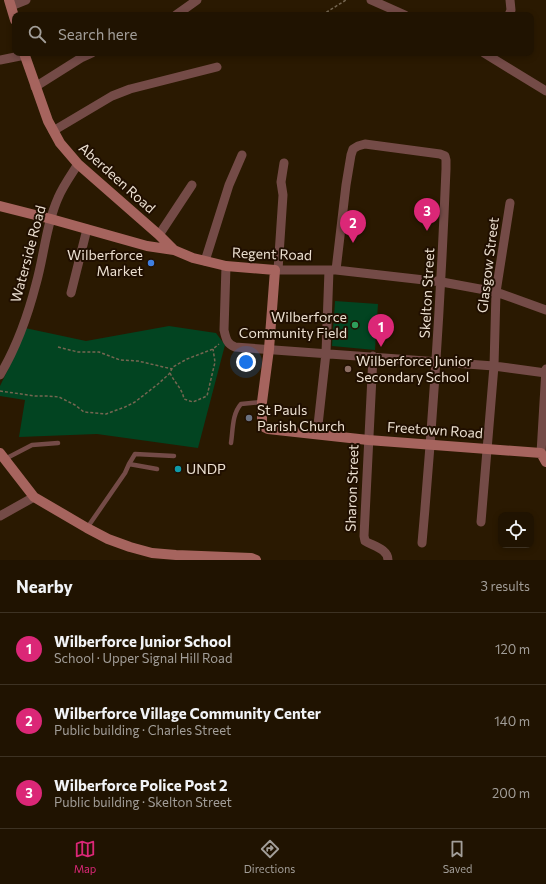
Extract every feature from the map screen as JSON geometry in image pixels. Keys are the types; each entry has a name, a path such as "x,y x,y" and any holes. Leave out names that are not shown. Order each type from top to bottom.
{"street":[{"path":"10,3 26,0"},
{"path":"180,12 197,0"},
{"path":"371,0 398,12"},
{"path":"510,0 510,12"},
{"path":"0,60 17,56"},
{"name":"Aberdeen Road","path":"26,56 35,87 48,121 60,143 78,164 174,250"},
{"path":"35,87 85,56"},
{"path":"496,56 546,91"},
{"path":"53,131 112,96 130,89 218,67"},
{"name":"Skelton Street","path":"333,270 353,149 365,144 440,154 445,156 446,165 442,282 431,444 422,543"},
{"path":"205,262 229,185 242,155"},
{"path":"262,402 277,270 283,196 281,182 284,163"},
{"name":"Waterside Road","path":"0,375 9,359 26,318 36,284 50,219 66,181 78,164"},
{"path":"159,235 192,185"},
{"name":"Glasgow Street","path":"481,522 494,366 496,292 510,203"},
{"name":"Regent Road","path":"0,206 147,246 174,250 205,262 226,266 277,270 333,270 442,282 496,292 546,310"},
{"path":"71,293 87,229"},
{"path":"226,266 224,330 226,340 230,345 235,347 494,366 546,373"},
{"path":"317,434 333,270"},
{"name":"Sharon Street","path":"373,356 364,536 365,542 385,552 388,555 388,560"},
{"path":"546,369 540,453 546,462"},
{"name":"Freetown Road","path":"262,402 262,423 264,427 268,429 368,440 540,453"},
{"path":"2,456 34,497 87,528 130,548 152,553 250,558 256,560"},
{"path":"0,516 34,497"}],"lane":[{"path":"231,443 235,415 238,407 241,404 262,402"},
{"path":"2,456 32,445 58,443"},
{"path":"87,528 125,473 135,454 174,456"},
{"path":"129,464 157,469"}],"path":[{"path":"327,12 346,0"},
{"path":"0,391 35,396 59,397 84,412 106,414 135,402 158,384 174,367 187,359 213,349 226,340"},
{"path":"58,347 78,352 99,352 120,360 172,369"},
{"path":"170,373 173,380 177,383 184,399 193,402 207,396 215,362 213,349"}],"green space":[{"name":"Wilberforce Community Field","path":"335,301 378,304 375,350 332,346"},
{"path":"169,326 216,333 225,345 198,448 97,434 19,437 25,400 0,396 0,386 25,328 86,341"}],"place":[{"name":"Wilberforce Police Post 2","path":"427,231"},
{"name":"Wilberforce Village Community Center","path":"353,243"},
{"name":"Wilberforce Market","path":"151,263"},
{"name":"Wilberforce Community Field","path":"355,325"},
{"name":"Wilberforce Junior School","path":"381,347"},
{"name":"Wilberforce Junior Secondary School","path":"348,369"},
{"name":"St Pauls Parish Church","path":"249,418"},
{"name":"UNDP","path":"178,469"}]}
